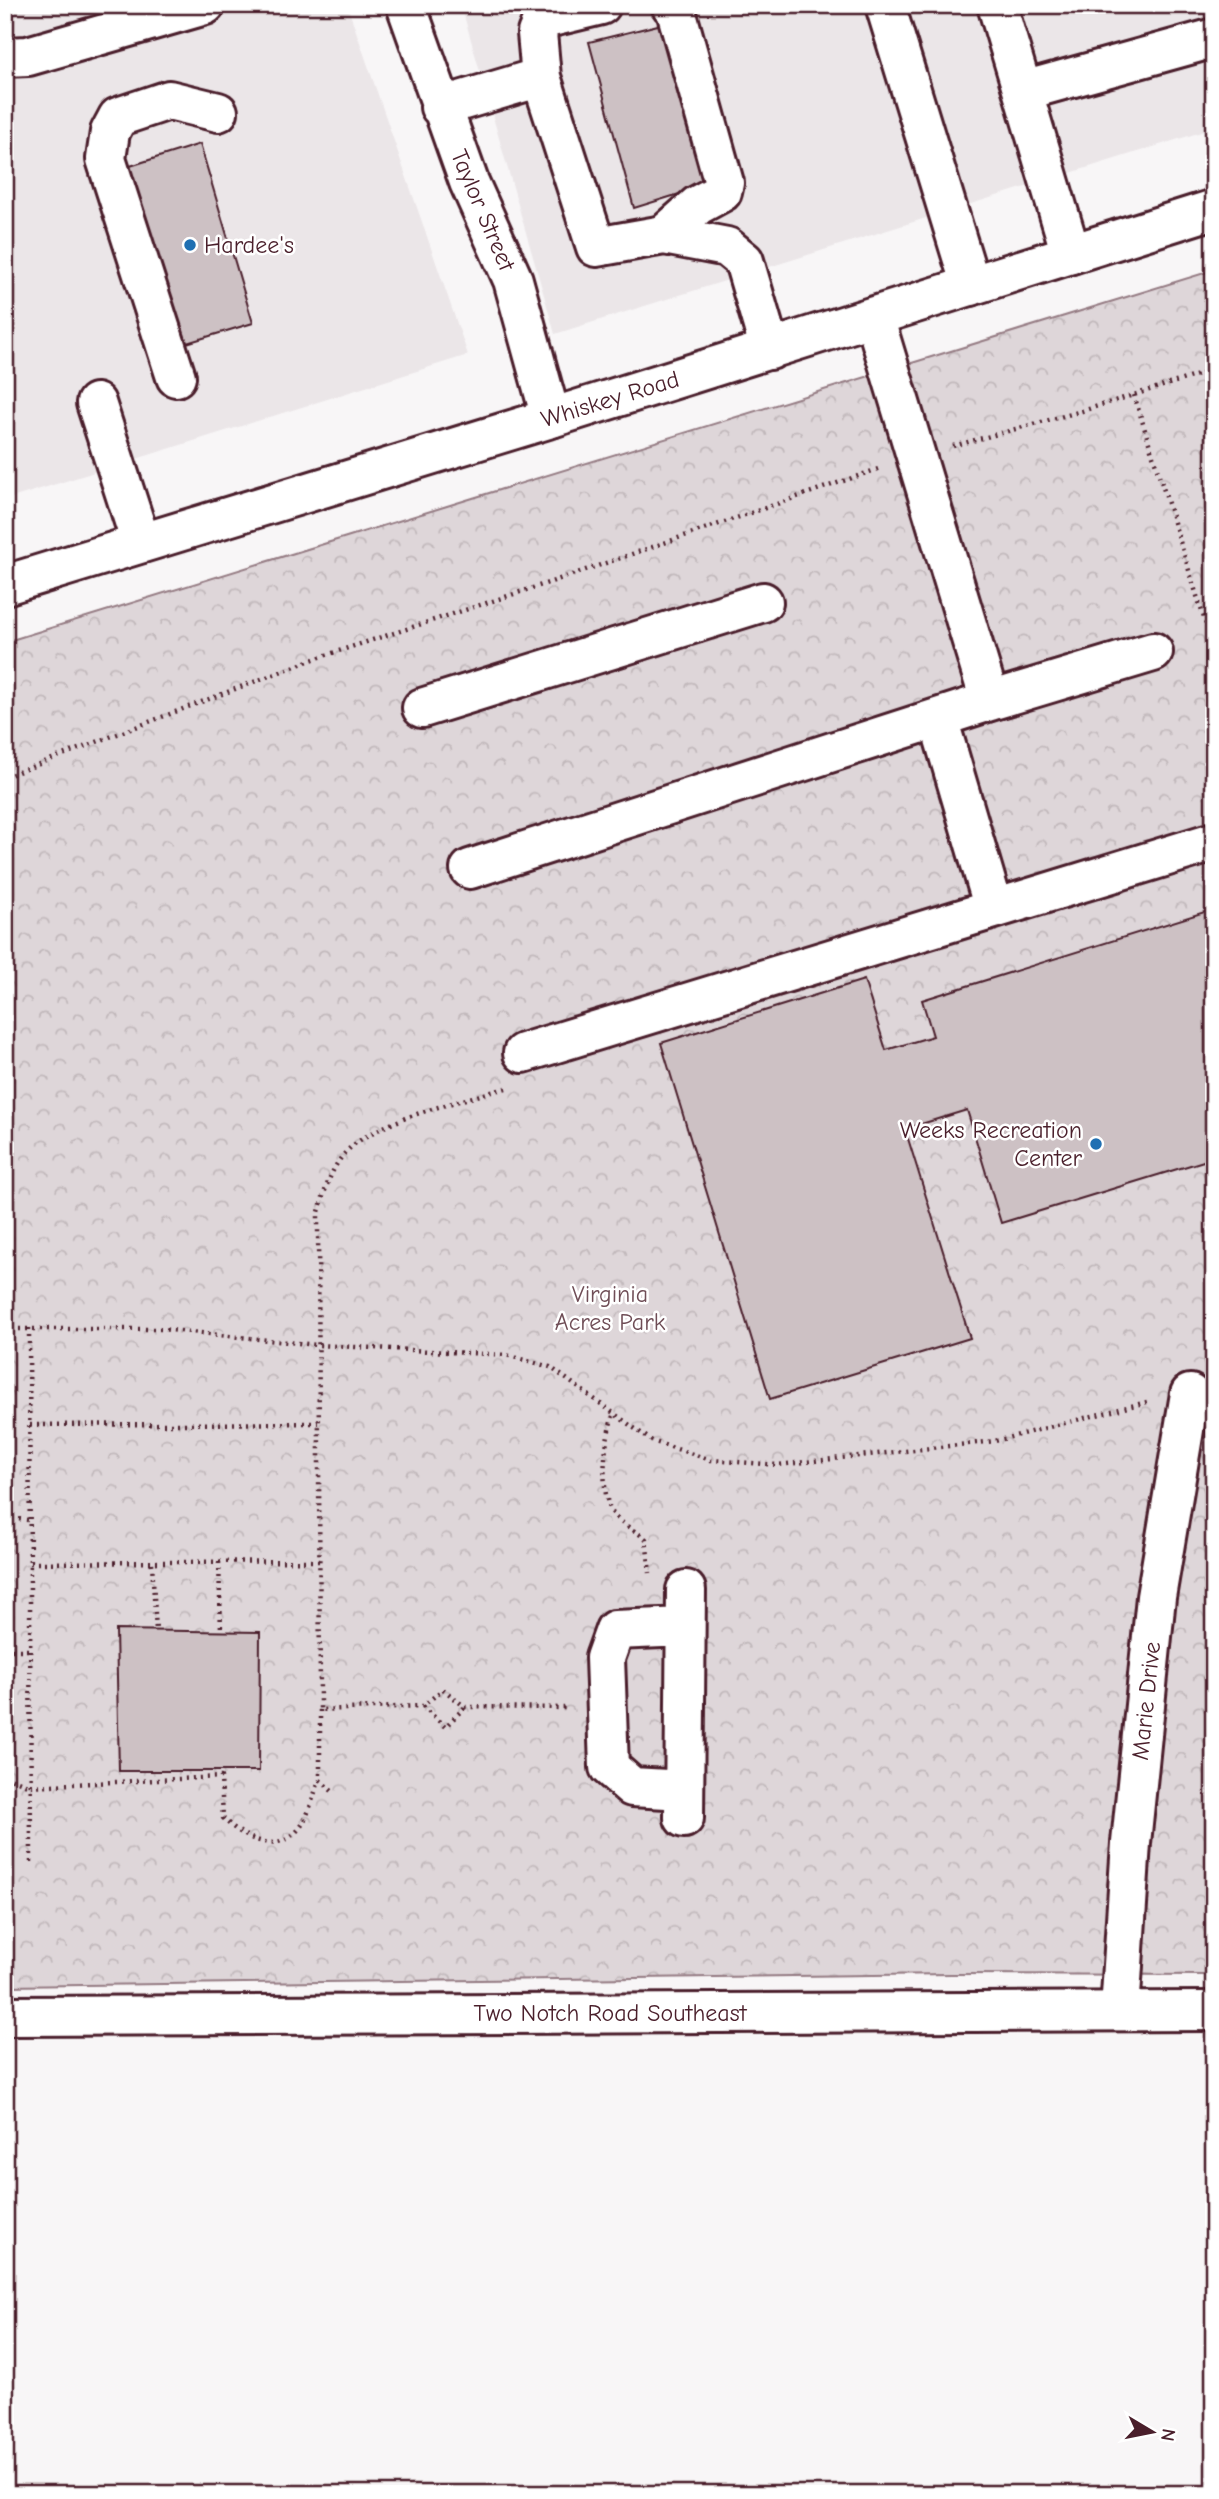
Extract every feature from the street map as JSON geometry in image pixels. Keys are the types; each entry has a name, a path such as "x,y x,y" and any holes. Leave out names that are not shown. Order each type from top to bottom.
{"street":[{"path":"5,57 28,56 205,5"},
{"name":"Taylor Street","path":"406,5 440,107 513,280 551,418"},
{"path":"601,5 543,19 537,33 541,77 596,247 664,236 727,247 744,261 769,350"},
{"path":"664,236 698,205 722,192 724,183 675,8 671,5"},
{"path":"885,5 971,286"},
{"path":"997,5 1071,254"},
{"path":"1023,91 1214,38"},
{"path":"440,107 541,77"},
{"path":"176,377 106,159 110,132 118,117 169,100 218,112"},
{"name":"Whiskey Road","path":"5,585 551,418 1214,209"},
{"path":"874,317 989,701"},
{"path":"96,403 141,544"},
{"path":"422,708 763,602"},
{"path":"470,869 989,701 1153,652"},
{"path":"937,718 994,909"},
{"path":"520,1069 994,909 1210,843"},
{"name":"Marie Drive","path":"1120,2011 1131,1843 1156,1597 1190,1394"},
{"path":"686,1608 684,1804 632,1787 610,1768 605,1658 615,1630 686,1608"},
{"name":"Two Notch Road Southeast","path":"5,2016 1214,2011"}],"path":[{"path":"5,776 311,660 551,582 917,456 1214,370"},
{"path":"1134,395 1214,650"},
{"path":"5,1776 30,1786 221,1777 223,1818 253,1841 276,1841 296,1832 307,1814 320,1780 318,1216 325,1190 349,1148 370,1135 520,1069"},
{"path":"29,1328 31,1864"},
{"path":"5,1329 161,1329 317,1345 506,1355 551,1367 652,1441 711,1460 778,1465 995,1441 1127,1406 1190,1394"},
{"path":"30,1424 318,1423"},
{"path":"5,1518 30,1520"},
{"path":"30,1563 319,1561"},
{"path":"219,1562 221,1631"},
{"path":"152,1563 156,1631"},
{"path":"5,1650 30,1650"},
{"path":"320,1710 423,1706 443,1689 465,1707 576,1708"},
{"path":"423,1706 446,1727 465,1707"},
{"path":"210,1771 210,1778"},
{"path":"320,1780 333,1792"}],"shaded area":[{"path":"5,5 347,5 468,355 5,500"},
{"path":"461,5 1214,5 1214,128 555,334"}],"green space":[{"name":"Virginia Acres Park","path":"1214,270 1214,1975 952,1974 5,1986 5,642"}],"building":[{"path":"666,23 715,183 634,208 589,42"},
{"name":"Hardee's","path":"200,144 253,323 180,345 127,167"},
{"name":"Weeks Recreation Center","path":"1214,909 1214,1173 1210,1159 1001,1223 967,1110 905,1129 970,1338 770,1399 661,1043 864,980 886,1050 933,1036 922,1000"},
{"path":"116,1630 260,1632 259,1771 119,1771"}],"place":[{"name":"Hardee's","path":"190,245"},
{"name":"Weeks Recreation Center","path":"1096,1144"}]}
